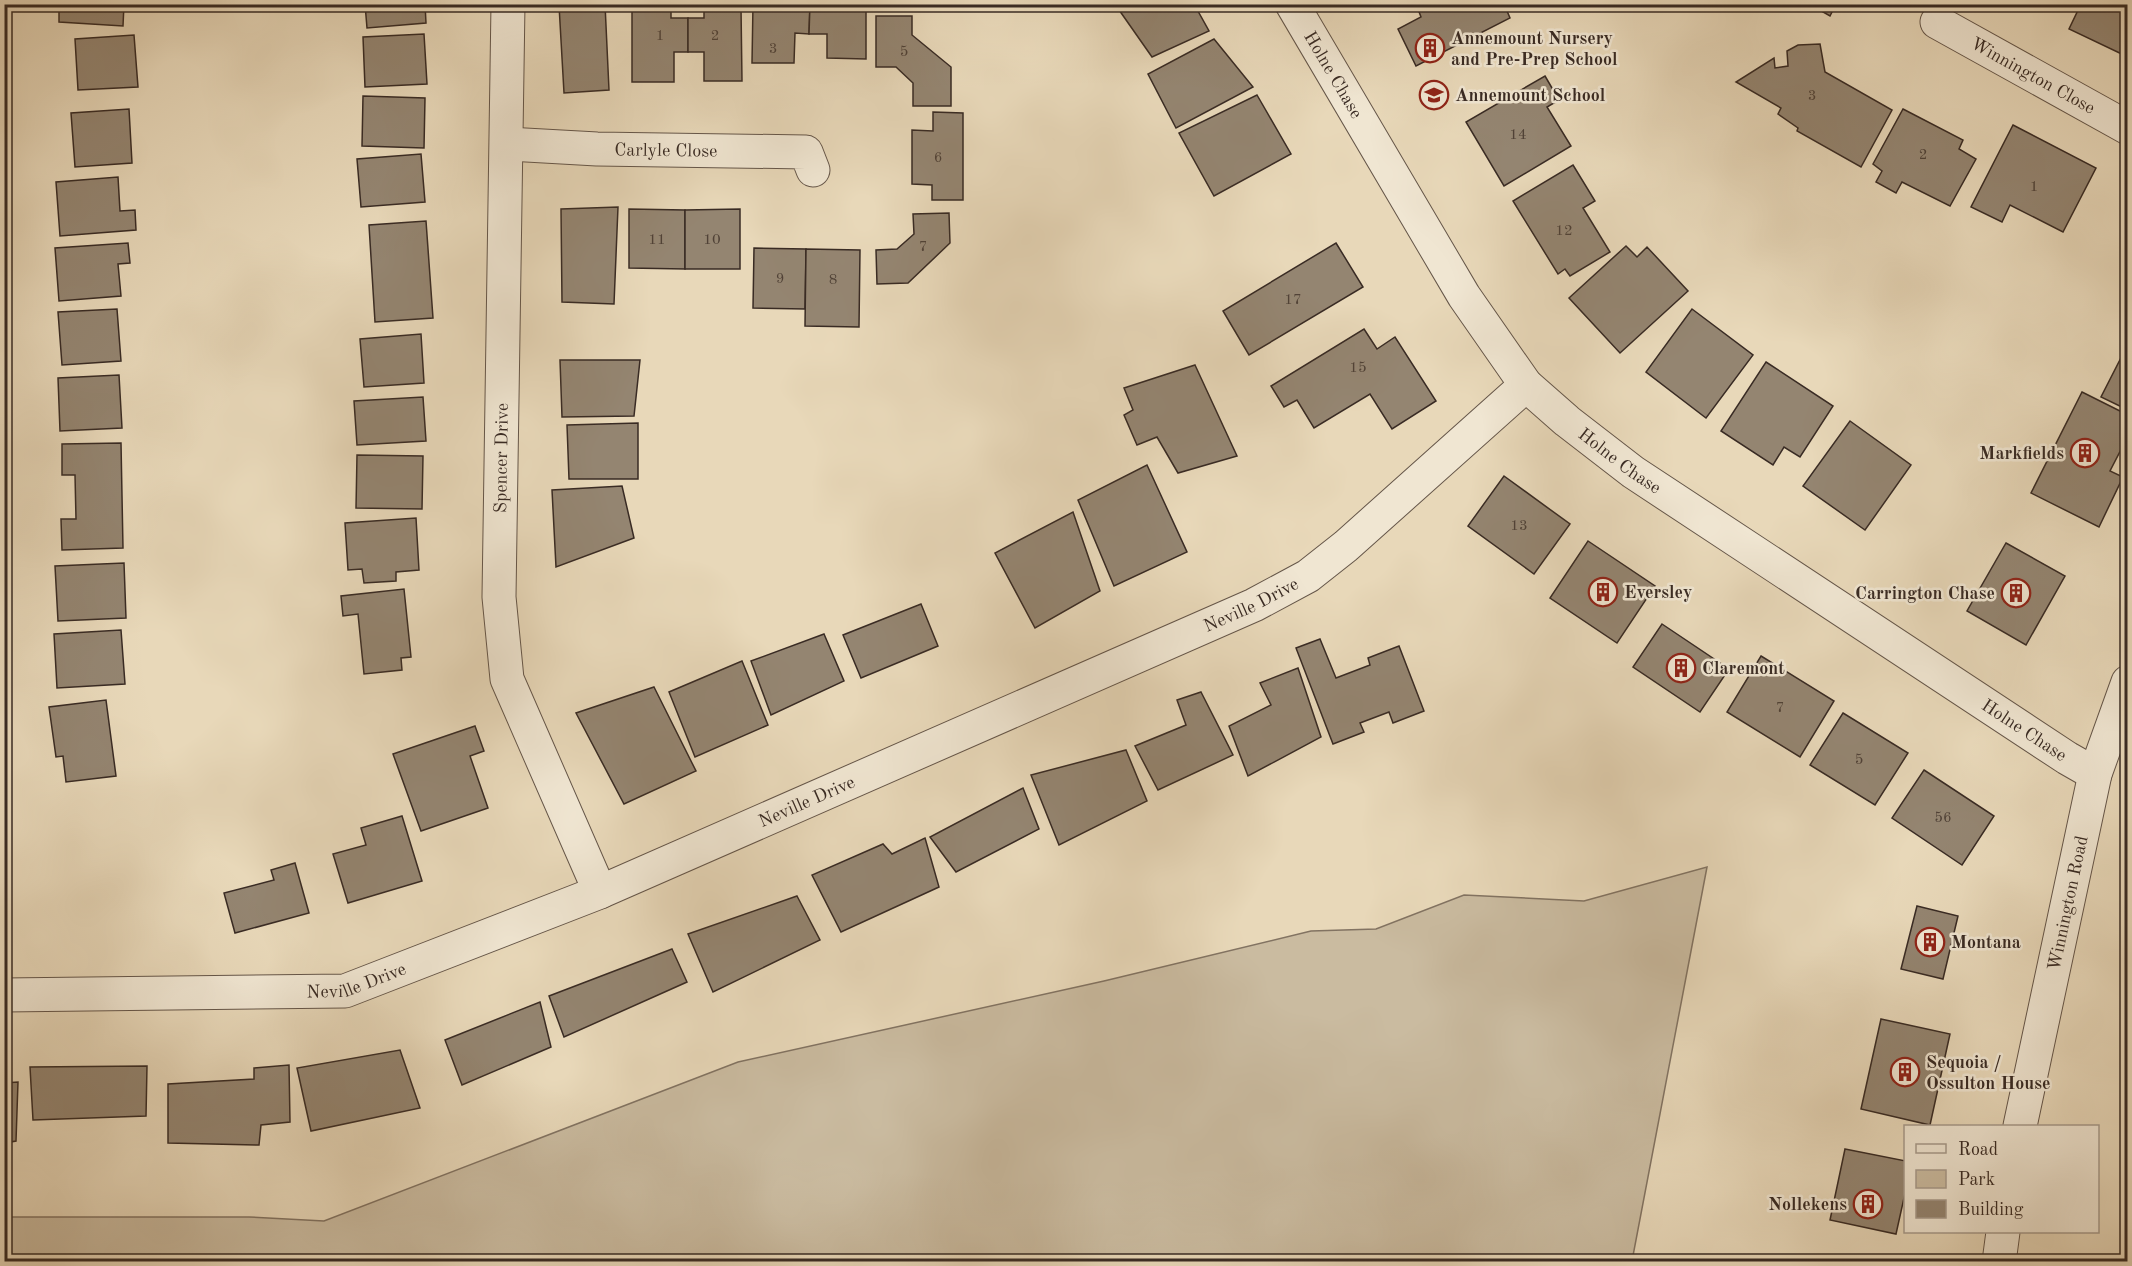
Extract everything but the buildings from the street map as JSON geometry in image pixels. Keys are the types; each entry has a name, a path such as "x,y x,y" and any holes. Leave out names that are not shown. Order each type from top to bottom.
{"street":[{"name":"Spencer Drive","path":"508,4 499,597 507,679 600,892"},
{"name":"Holne Chase","path":"1292,4 1464,296 1526,385 1567,421 1633,472 2094,774"},
{"name":"Winnington Close","path":"1937,22 2127,128"},
{"name":"Carlyle Close","path":"507,144 608,149 806,152 813,170"},
{"name":"Neville Drive","path":"4,995 345,991 600,892 1254,604 1308,576 1346,546 1526,385"},
{"name":"Winnington Road","path":"2020,1125 2094,774 2127,682"},
{"path":"1999,1262 2003,1233"}],"green space":[{"path":"1707,867 1632,1261 5,1261 5,1217 249,1217 324,1221 738,1062 1104,981 1311,931 1376,929 1464,895 1584,901"}],"place":[{"name":"Annemount Nursery and Pre-Prep School","path":"1430,48"},
{"name":"Annemount School","path":"1434,95"},
{"name":"Markfields","path":"2085,453"},
{"name":"Eversley","path":"1603,592"},
{"name":"Carrington Chase","path":"2016,593"},
{"name":"Claremont","path":"1681,668"},
{"name":"Montana","path":"1930,942"},
{"name":"Sequoia / Ossulton House","path":"1905,1072"},
{"name":"Nollekens","path":"1868,1204"}]}
